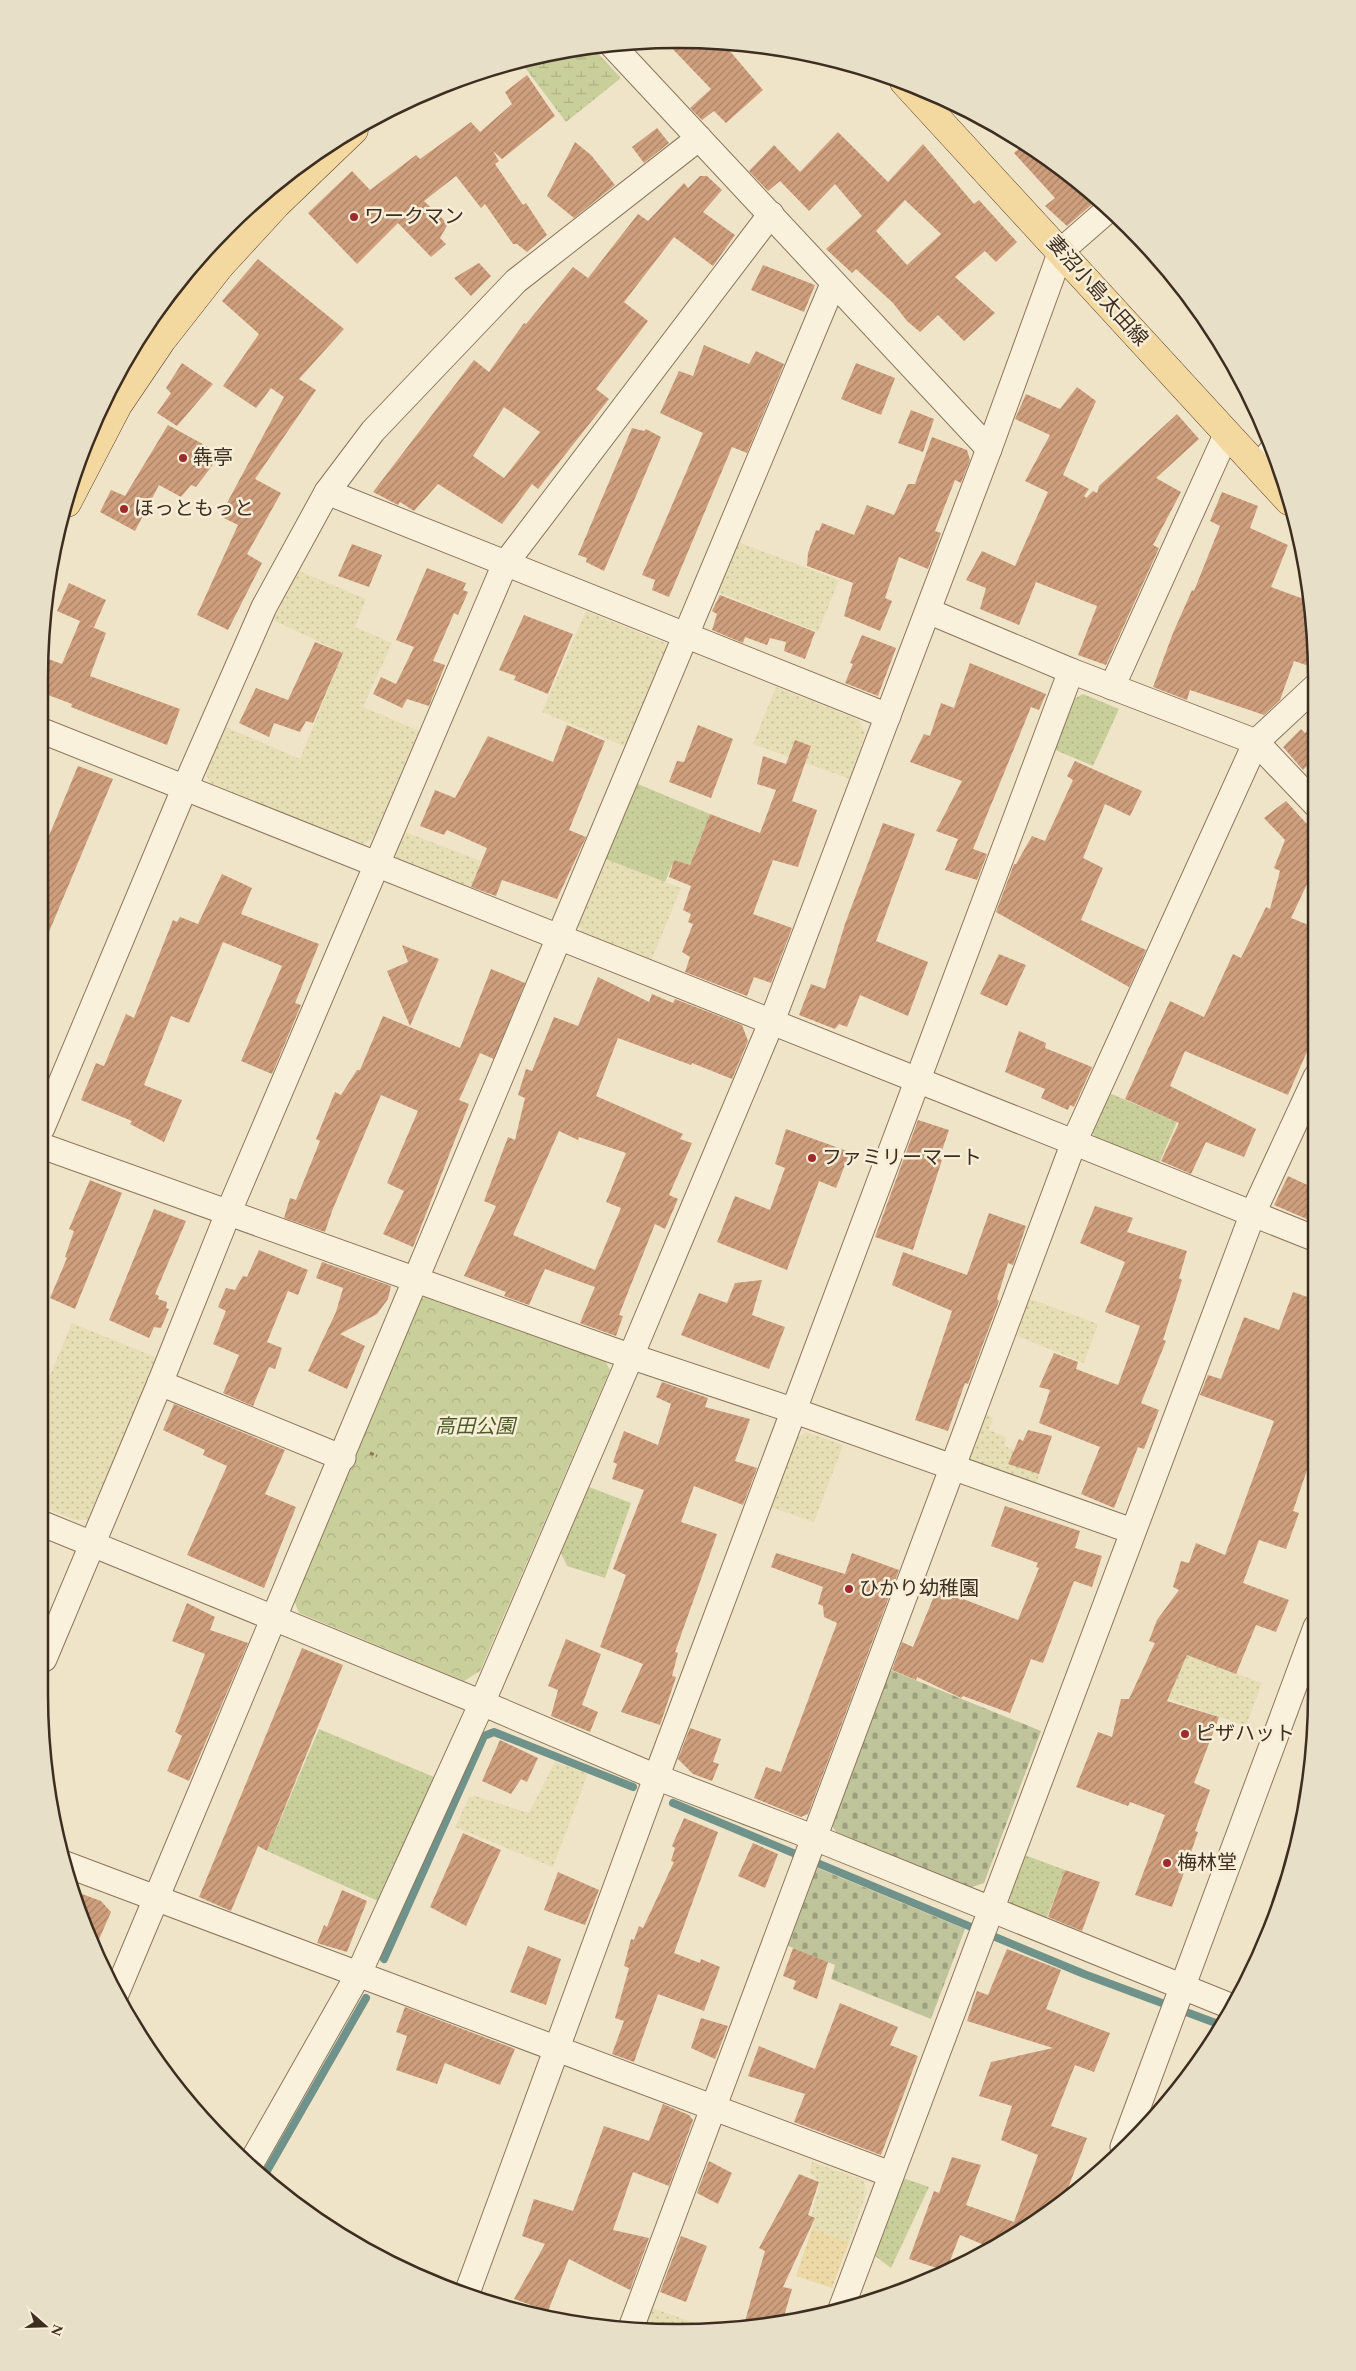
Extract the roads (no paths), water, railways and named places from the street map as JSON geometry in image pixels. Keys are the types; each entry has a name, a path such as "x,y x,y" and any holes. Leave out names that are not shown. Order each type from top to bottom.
{"main road":[{"name":"妻沼小島太田線","path":"915,93 1061,250 1227,433 1266,458 1275,474"},
{"path":"81,474 118,405 162,340 212,260 277,204 331,152"}],"street":[{"path":"618,51 989,449"},
{"path":"48,1114 185,787 264,607 327,492 373,432 516,282 699,138"},
{"path":"253,2159 358,1975 482,1703 772,1022 989,449 1061,250 1104,213"},
{"path":"48,1649 160,1383 229,1212 505,564 770,214"},
{"path":"120,1985 343,1458 416,1279 833,284"},
{"path":"1112,687 1227,433"},
{"path":"327,492 888,716"},
{"path":"928,611 1071,671 1256,742 1308,797"},
{"path":"469,2288 558,2049 656,1777 795,1411 1071,671"},
{"path":"633,2322 1074,1142 1256,742 1308,693"},
{"path":"48,733 1308,1235"},
{"path":"842,2302 1253,1214 1308,1094"},
{"path":"48,1148 631,1356 795,1411 1132,1531"},
{"path":"160,1383 343,1458"},
{"path":"48,1526 482,1703 656,1777 815,1838 1226,2004"},
{"path":"1127,2136 1308,1649"},
{"path":"72,1867 358,1975 715,2106 890,2174"}],"waterway":[{"path":"384,1959 484,1736 494,1732 633,1787"},
{"path":"673,1803 1084,1974 1215,2023"},
{"path":"267,2171 366,1998"}],"place":[{"name":"ワークマン","path":"354,217"},
{"name":"犇亭","path":"183,458"},
{"name":"ほっともっと","path":"124,509"},
{"name":"ファミリーマート","path":"812,1158"},
{"name":"ひかり幼稚園","path":"849,1589"},
{"name":"ピザハット","path":"1185,1734"},
{"name":"梅林堂","path":"1167,1863"}],"park label":[{"name":"高田公園","path":"475,1427"}]}
